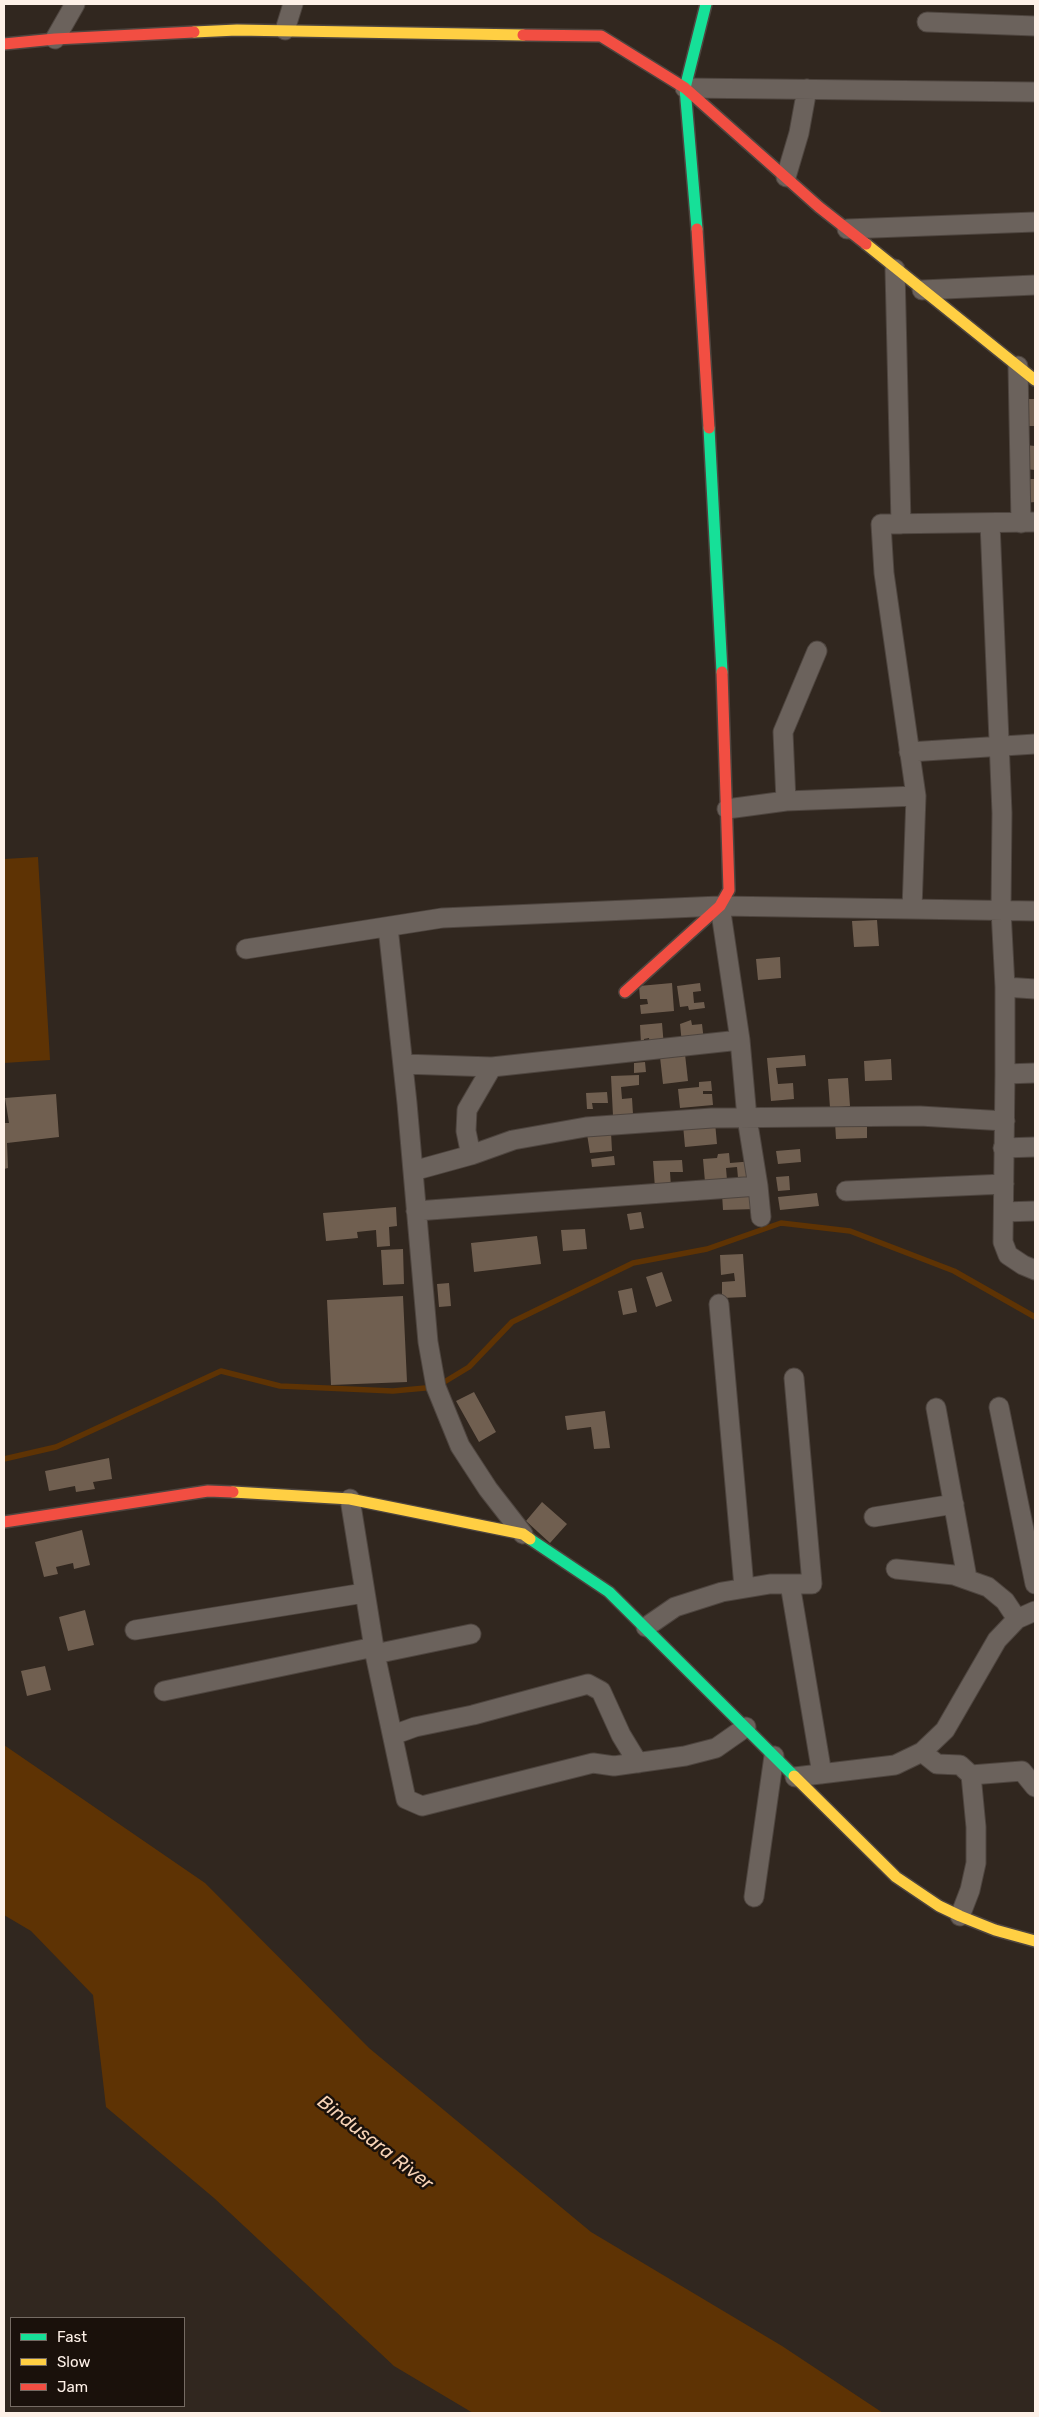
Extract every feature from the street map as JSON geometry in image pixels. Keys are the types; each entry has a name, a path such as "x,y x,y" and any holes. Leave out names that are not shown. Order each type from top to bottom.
{"street":[{"path":"55,38 75,4"},
{"path":"285,30 292,4"},
{"path":"625,992 720,906 729,890 728,808 699,257 685,88 706,4"},
{"path":"927,22 1035,26"},
{"path":"4,44 55,38 237,30 601,36 685,88 847,229 1035,380"},
{"path":"685,88 1035,92"},
{"path":"786,177 799,133 807,89"},
{"path":"847,229 1035,222"},
{"path":"895,269 901,524"},
{"path":"922,290 1035,285"},
{"path":"912,909 916,796 884,573 881,524 1028,522 1018,366"},
{"path":"990,523 1002,813 1001,910 1005,987 1003,1242 1008,1255 1035,1270"},
{"path":"786,801 783,732 817,651"},
{"path":"909,752 1035,744"},
{"path":"728,808 786,801 916,796"},
{"path":"720,906 740,1040 747,1118 761,1217"},
{"path":"246,949 442,918 720,906 1035,911"},
{"path":"388,927 403,1064 428,1342 436,1387 460,1446 488,1488 523,1534 609,1592 896,1877 939,1906 960,1916 995,1930 1035,1940"},
{"path":"1005,987 1035,989"},
{"path":"403,1064 492,1067 740,1040"},
{"path":"471,1155 466,1132 467,1110 492,1067"},
{"path":"1005,1074 1035,1072"},
{"path":"413,1171 471,1155 513,1140 586,1126 747,1118 920,1116 1005,1121"},
{"path":"1003,1148 1035,1147"},
{"path":"846,1191 1004,1184"},
{"path":"416,1210 758,1186"},
{"path":"1004,1212 1035,1211"},
{"path":"718,1304 744,1587"},
{"path":"646,1627 675,1607 697,1599 744,1587 812,1584 794,1378"},
{"path":"999,1407 1035,1584"},
{"path":"936,1408 967,1578"},
{"path":"4,1522 208,1491 350,1500 523,1534"},
{"path":"350,1500 374,1651 406,1799 422,1806 593,1763 614,1766 685,1756 716,1748 746,1727"},
{"path":"874,1516 954,1504"},
{"path":"896,1569 967,1578 988,1587 1005,1601 1017,1619"},
{"path":"790,1584 822,1774"},
{"path":"135,1630 364,1593"},
{"path":"795,1777 896,1765 922,1752 945,1730 997,1640 1017,1619 1035,1611"},
{"path":"164,1691 471,1634"},
{"path":"393,1735 416,1727 474,1715 588,1684 601,1691 618,1728 638,1763"},
{"path":"922,1752 937,1764 960,1765 970,1775 976,1827 976,1863 970,1890 960,1916"},
{"path":"754,1897 774,1756"},
{"path":"970,1775 1022,1771 1035,1787"}],"water":[{"path":"38,857 50,1060 4,1063 4,859"},
{"name":"Bindusara River","path":"4,1745 205,1883 369,2048 591,2232 782,2346 883,2413 473,2413 394,2366 214,2198 106,2107 93,1995 31,1931 4,1915"}],"building":[{"path":"1026,399 1035,399 1035,426 1025,426"},
{"path":"1026,445 1035,446 1035,470 1026,469"},
{"path":"1025,479 1035,479 1035,502 1025,503"},
{"path":"877,920 879,946 854,947 852,921"},
{"path":"780,957 781,978 758,980 756,959"},
{"path":"672,983 674,1011 641,1014 640,1005 648,1004 647,999 640,999 639,986"},
{"path":"700,983 701,991 693,992 694,1003 704,1002 705,1008 689,1010 688,1006 680,1007 677,986"},
{"path":"691,1020 692,1025 702,1024 704,1041 682,1044 680,1024"},
{"path":"662,1023 664,1047 650,1047 649,1038 644,1039 644,1044 641,1044 640,1025"},
{"path":"685,1054 688,1081 663,1084 660,1057"},
{"path":"805,1055 806,1066 776,1068 778,1084 793,1083 794,1099 771,1101 767,1058"},
{"path":"891,1059 892,1080 865,1081 864,1061"},
{"path":"645,1062 646,1072 634,1073 634,1063"},
{"path":"639,1075 639,1085 621,1087 622,1099 632,1098 633,1114 613,1116 611,1076"},
{"path":"848,1078 850,1106 830,1108 828,1079"},
{"path":"711,1081 712,1091 703,1091 703,1094 712,1094 713,1105 680,1108 678,1089 699,1087 699,1082"},
{"path":"607,1092 608,1103 592,1103 593,1109 587,1109 586,1093"},
{"path":"56,1094 59,1137 7,1143 8,1168 4,1169 4,1123 9,1123 5,1098"},
{"path":"715,1122 717,1144 685,1147 683,1125"},
{"path":"867,1122 867,1138 836,1139 835,1123"},
{"path":"611,1132 612,1151 590,1153 587,1134"},
{"path":"800,1149 801,1162 778,1164 776,1151"},
{"path":"729,1153 730,1163 754,1161 755,1176 738,1178 737,1167 726,1168 727,1180 705,1182 703,1159 717,1158 718,1154"},
{"path":"614,1156 615,1165 592,1167 591,1159"},
{"path":"682,1160 683,1172 670,1172 671,1187 655,1188 653,1161"},
{"path":"789,1176 790,1190 778,1191 776,1177"},
{"path":"755,1192 756,1209 723,1210 722,1194"},
{"path":"817,1193 819,1206 780,1210 778,1197"},
{"path":"396,1207 397,1226 389,1227 390,1246 377,1247 376,1230 357,1232 358,1238 326,1241 323,1213"},
{"path":"641,1212 644,1228 630,1230 627,1214"},
{"path":"585,1229 587,1249 563,1251 561,1230"},
{"path":"537,1236 541,1264 474,1272 471,1243"},
{"path":"403,1249 404,1284 383,1285 381,1250"},
{"path":"743,1254 746,1297 722,1298 722,1282 735,1281 734,1273 721,1275 720,1255"},
{"path":"662,1272 672,1301 656,1307 646,1277"},
{"path":"449,1283 451,1306 439,1307 437,1284"},
{"path":"632,1288 637,1312 623,1315 618,1291"},
{"path":"403,1296 407,1382 331,1385 327,1300"},
{"path":"474,1392 496,1432 479,1442 456,1401"},
{"path":"605,1411 610,1448 594,1449 591,1427 567,1430 565,1416"},
{"path":"109,1458 112,1479 93,1482 95,1489 76,1492 75,1486 49,1491 45,1471"},
{"path":"542,1502 567,1524 550,1543 526,1521"},
{"path":"82,1530 90,1565 74,1569 73,1563 56,1567 58,1574 44,1577 35,1542"},
{"path":"85,1610 94,1645 68,1651 59,1617"},
{"path":"45,1666 51,1690 27,1696 21,1671"}],"waterway":[{"path":"4,1459 56,1447 221,1371 280,1386 393,1391 436,1387 469,1367 512,1322 633,1263 707,1249 781,1223 850,1231 954,1271 1035,1317"}],"traffic: fast":[{"path":"697,229 685,88 706,4"},
{"path":"709,428 722,672"},
{"path":"530,1539 609,1592 794,1776"}],"traffic: slow":[{"path":"194,32 237,30 523,35"},
{"path":"866,244 1035,380"},
{"path":"233,1492 350,1499 523,1534 530,1539"},
{"path":"794,1776 896,1877 939,1906 960,1916 995,1930 1035,1941"}],"traffic: jam":[{"path":"4,44 55,39 194,32"},
{"path":"523,35 601,36 685,88 819,207 866,244"},
{"path":"697,229 709,428"},
{"path":"625,992 720,906 729,890 722,672"},
{"path":"4,1522 208,1491 233,1492"}]}
